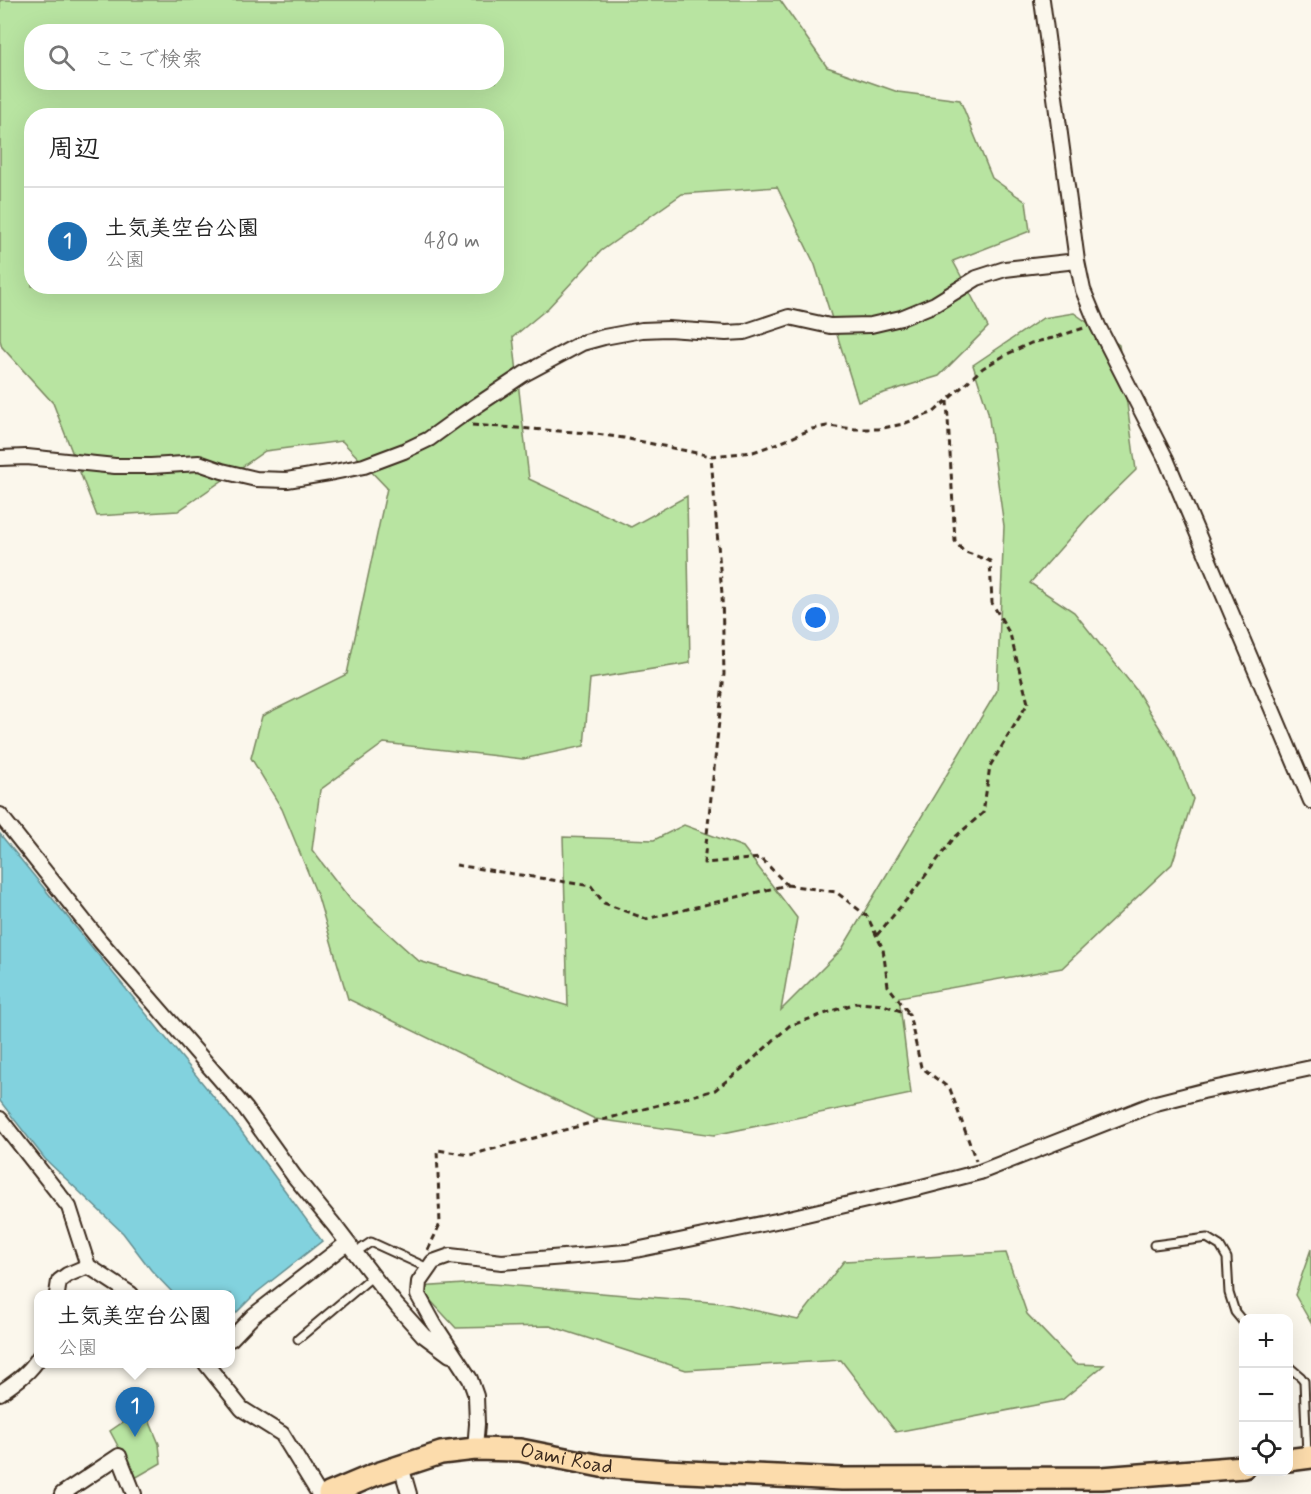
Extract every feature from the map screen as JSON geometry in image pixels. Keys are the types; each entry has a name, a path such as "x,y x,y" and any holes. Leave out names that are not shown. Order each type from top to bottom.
{"main road":[{"name":"Oami Road","path":"329,1494 355,1482 441,1453 475,1449 520,1450 612,1467 842,1479 1102,1478 1239,1467"}],"street":[{"path":"1042,0 1077,261 1083,290 1098,326 1166,459 1311,801"},
{"path":"0,458 27,457 114,466 199,463 256,479 287,480 364,466 429,439 531,369 582,343 642,330 744,332 789,317 830,326 871,325 901,318 927,307 977,278 1005,269 1077,261"},
{"path":"0,815 100,941 246,1109 294,1176 373,1276 423,1335 459,1362"},
{"path":"475,1449 476,1396 470,1379 434,1324 418,1294 419,1282 425,1267 433,1262 450,1256 502,1262 626,1252 776,1221 914,1190 980,1172 1156,1103 1311,1068"},
{"path":"0,1119 69,1207 88,1266 125,1290"},
{"path":"235,1335 254,1315 351,1248"},
{"path":"58,1290 59,1281 88,1266"},
{"path":"0,1393 34,1365"},
{"path":"210,1368 242,1409 282,1434 319,1494"},
{"path":"62,1494 119,1456 134,1494"},
{"path":"401,1466 409,1494"}],"lane":[{"path":"1154,1245 1207,1238 1220,1246 1227,1257 1229,1293 1235,1312 1239,1317"},
{"path":"351,1248 371,1242 425,1267"},
{"path":"298,1339 373,1276"},
{"path":"1290,1368 1304,1381 1302,1458"}],"path":[{"path":"449,424 589,433 711,456 753,452 812,429 827,426 878,429 903,424 934,412 982,368 1007,354 1030,343 1098,326"},
{"path":"877,935 954,838 983,813 990,766 1028,703 1010,634 992,603 990,561 963,551 955,541 947,401"},
{"path":"711,456 722,594 724,674 704,863 761,858 787,885"},
{"path":"456,865 591,886 604,903 646,919 787,885 836,892 867,916 877,935 883,949 888,986 909,1014 921,1067 950,1089 980,1172"},
{"path":"425,1267 440,1224 437,1150 470,1155 715,1090 749,1063 789,1026 856,1004 884,1005 909,1014"}],"green space":[{"path":"0,0 780,0 827,67 898,92 960,100 992,178 1026,202 1030,231 953,261 988,327 939,376 858,401 815,265 777,187 682,194 601,251 548,308 513,337 529,479 631,527 687,496 690,663 590,679 584,746 523,759 384,743 320,790 312,850 350,899 419,961 568,1006 563,837 654,840 684,825 743,847 797,918 781,1010 842,949 997,691 1004,526 988,412 973,365 1043,318 1074,313 1119,345 1136,470 1089,516 1030,583 1074,612 1137,691 1174,751 1193,799 1172,864 1062,968 899,997 911,1094 714,1135 595,1119 348,999 318,897 282,809 251,758 262,716 347,674 387,488 342,441 265,451 178,511 97,516 53,403 2,347 0,340"},
{"path":"1311,1249 1311,1323 1295,1295"},
{"path":"1006,1253 1027,1314 1075,1364 1104,1365 1062,1400 896,1432 841,1360 686,1370 550,1326 456,1328 418,1287 480,1283 722,1303 798,1320 844,1261"},
{"path":"144,1408 159,1444 161,1463 135,1478 110,1431"}],"water":[{"path":"0,834 239,1128 322,1241 256,1293 235,1314 235,1290 170,1290 151,1270 123,1233 45,1159 0,1101"}],"place":[{"name":"土気美空台公園","path":"135,1437"}]}
